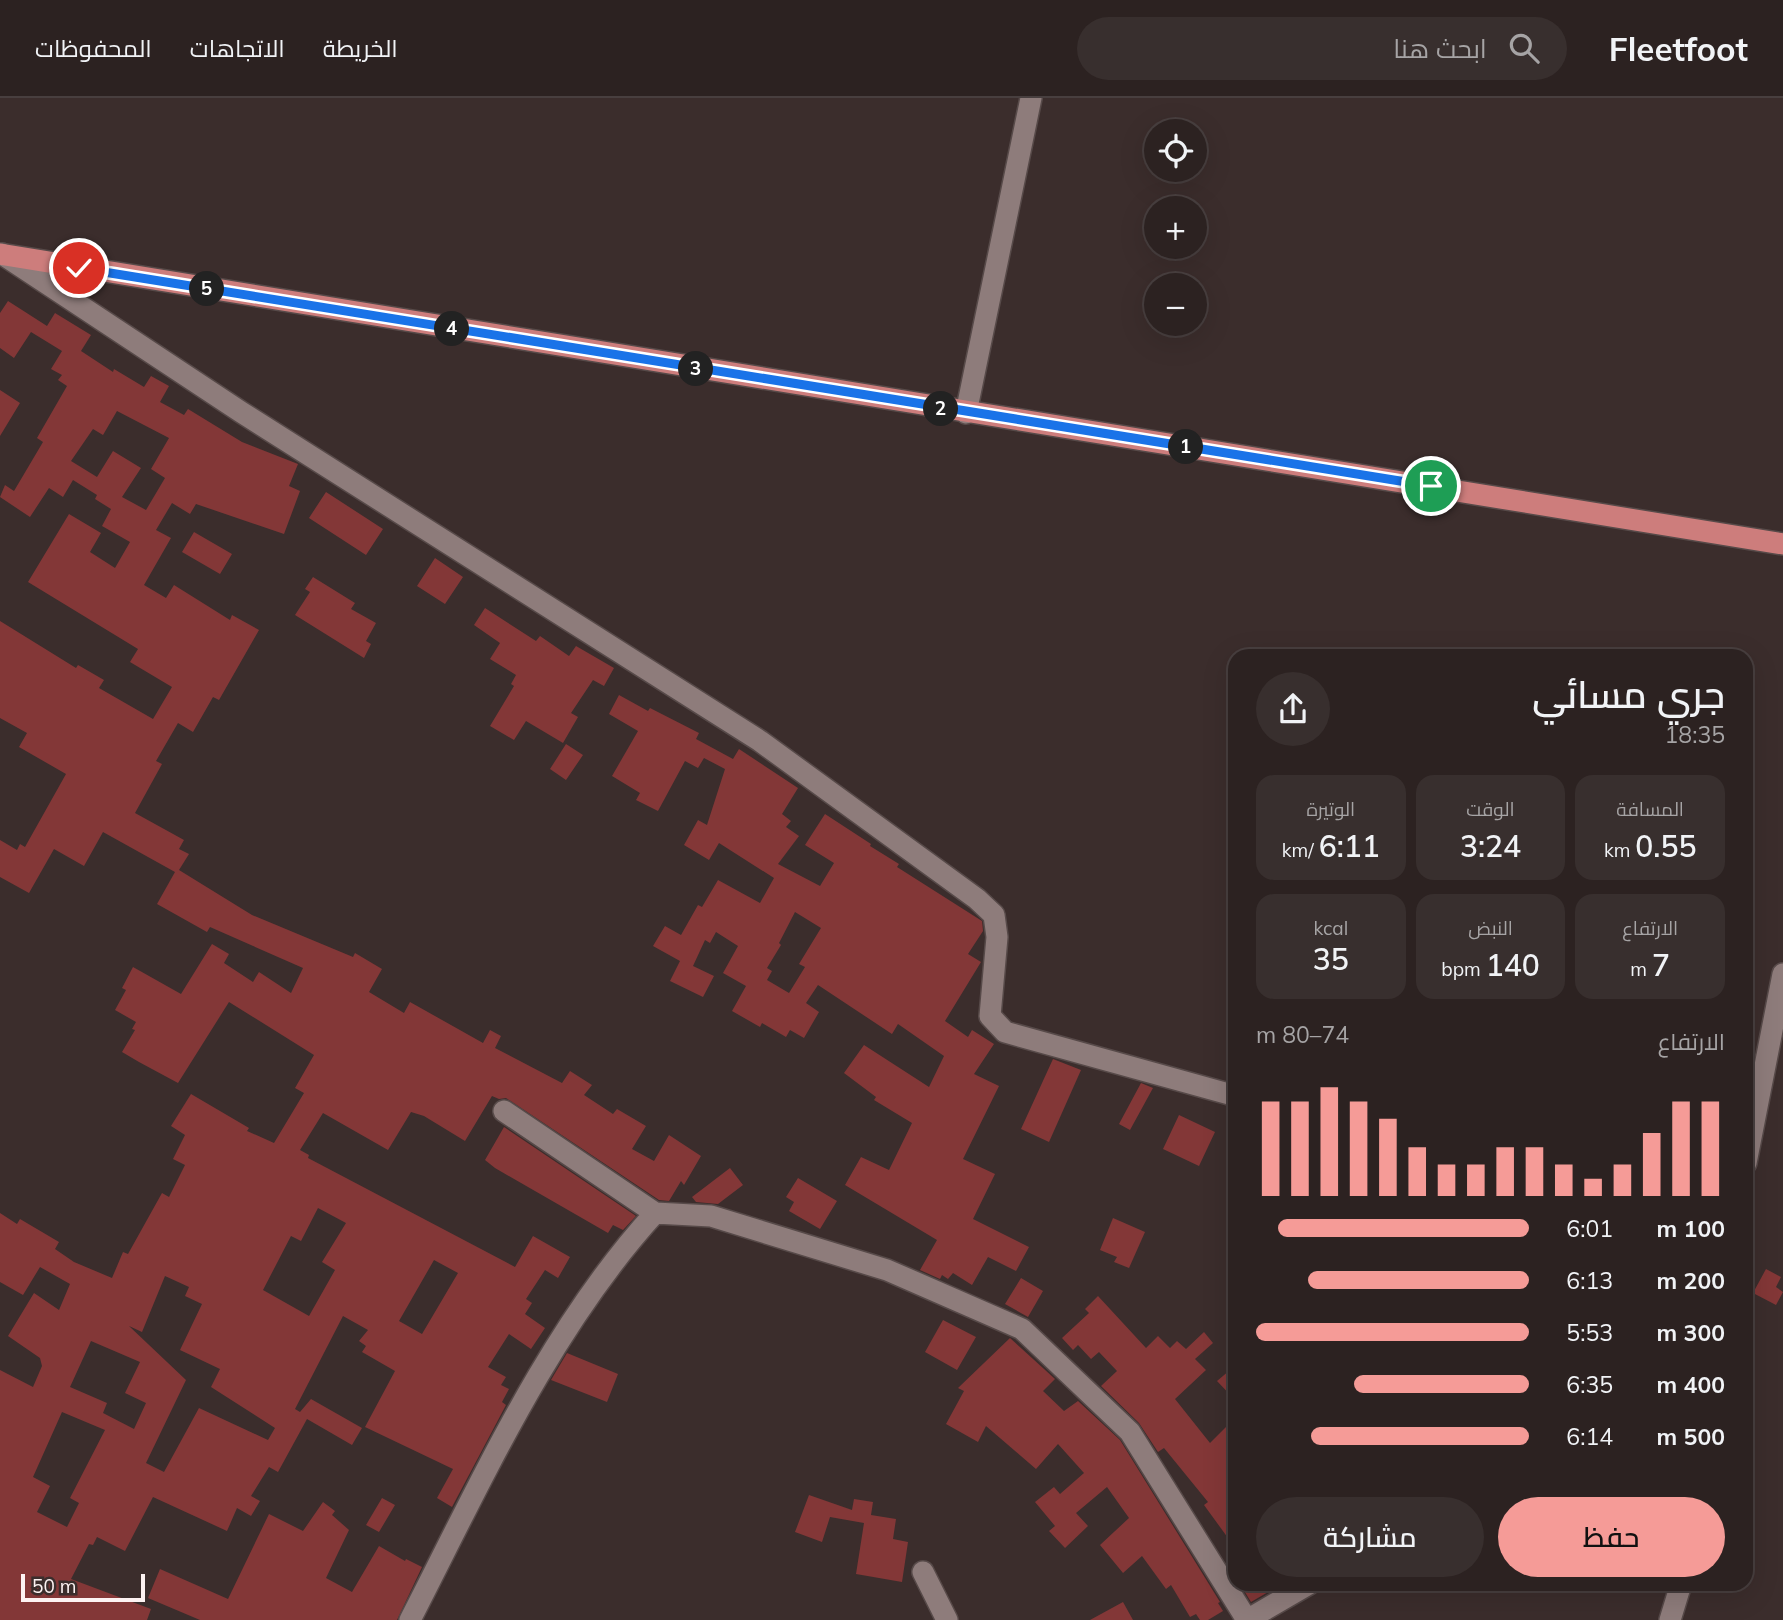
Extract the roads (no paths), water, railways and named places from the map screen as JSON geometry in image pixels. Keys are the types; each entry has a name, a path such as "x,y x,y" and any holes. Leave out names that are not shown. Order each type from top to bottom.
{"main road":[{"path":"1,254 1783,544"}],"street":[{"path":"966,413 1031,98"},
{"path":"1,254 241,412 760,741 977,899 994,915 997,937 990,1016 1005,1032 1228,1094"},
{"path":"1753,1127 1783,974"},
{"path":"504,1111 655,1213 710,1216 874,1266 1022,1329 1130,1432 1228,1589"},
{"path":"410,1620 568,1324 629,1242 655,1213"},
{"path":"923,1572 947,1620"},
{"path":"1229,1591 1247,1620 1297,1591"},
{"path":"1670,1620 1679,1591"}]}
